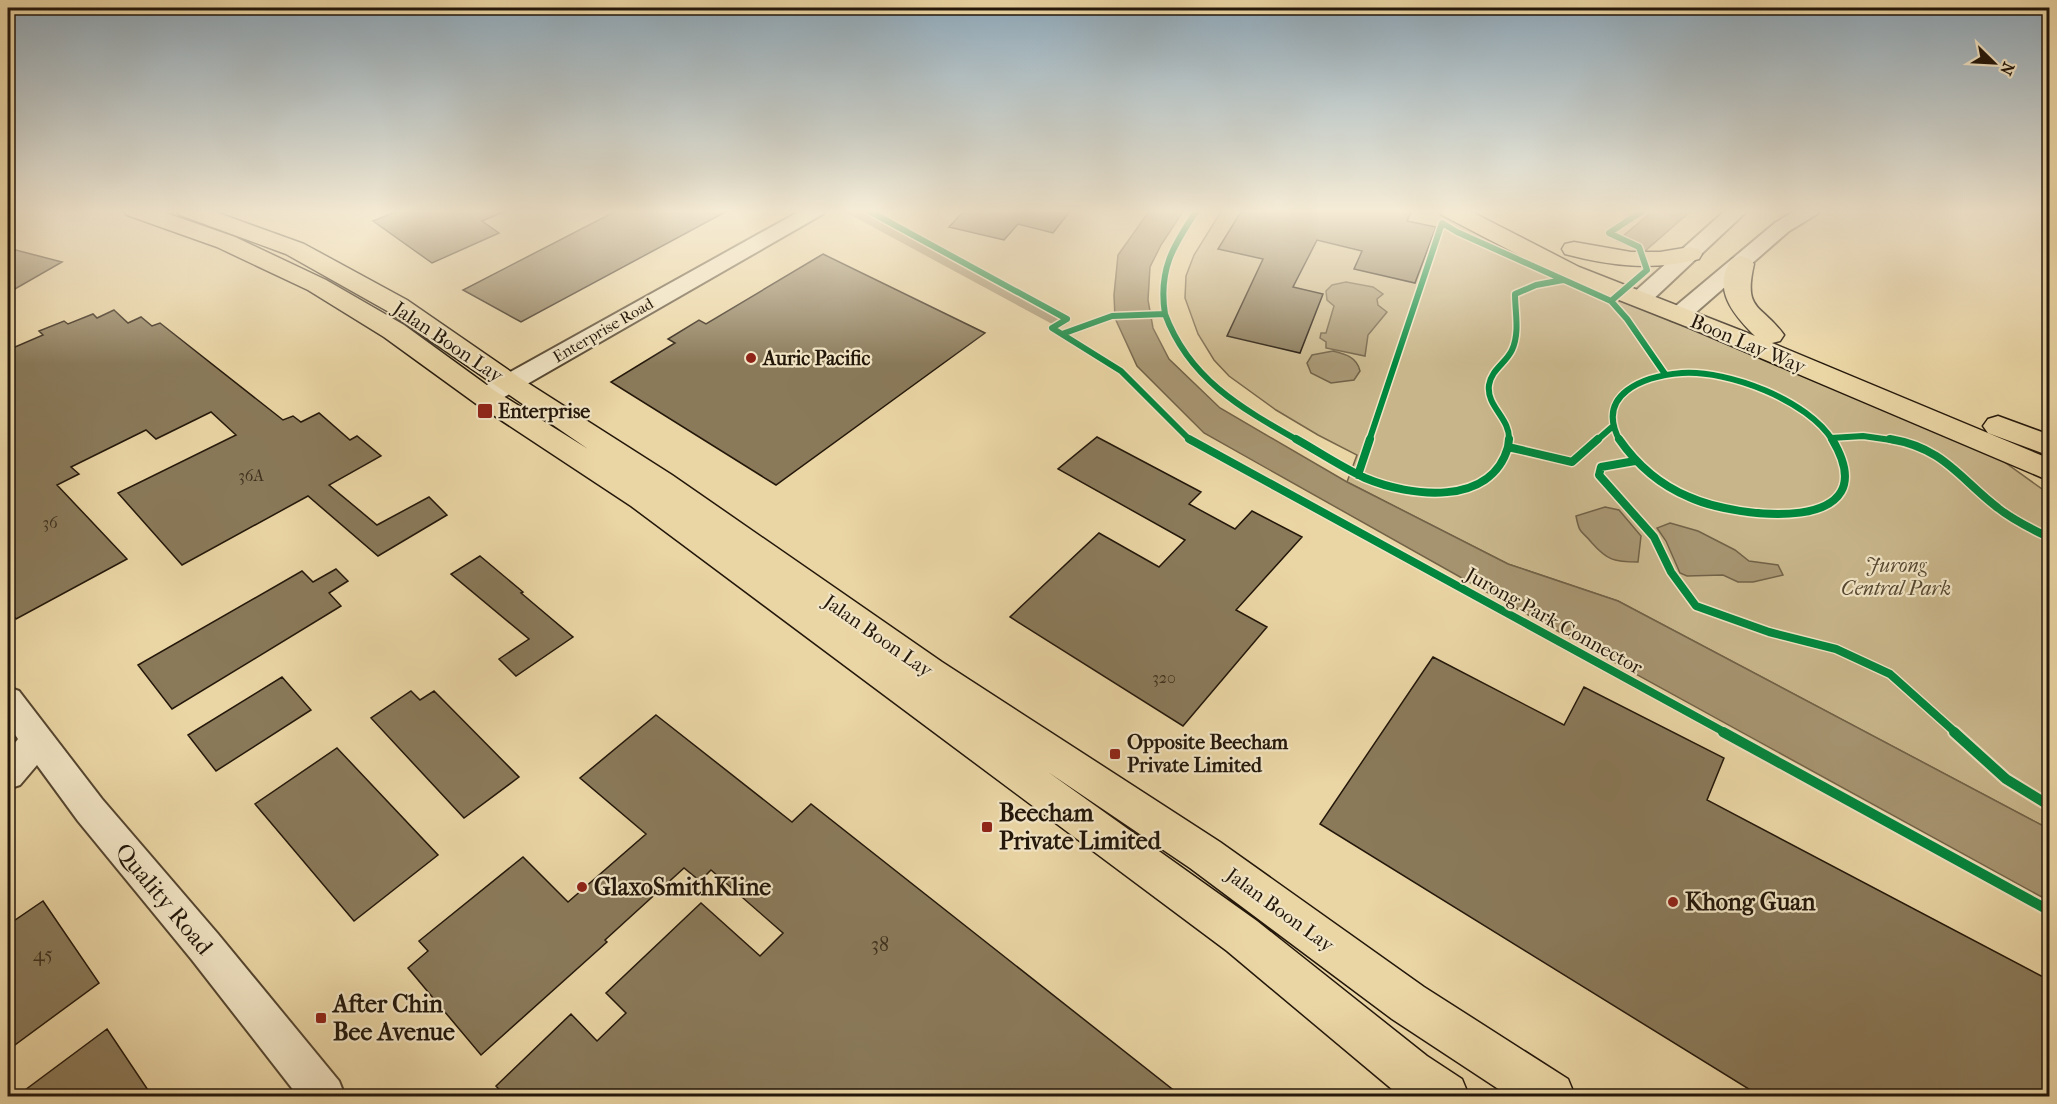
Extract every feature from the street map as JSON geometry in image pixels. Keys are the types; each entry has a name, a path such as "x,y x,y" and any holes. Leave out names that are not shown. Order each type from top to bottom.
{"main road":[{"name":"Jalan Boon Lay","path":"267,262 317,285 661,483 929,672 1205,855 1408,1003 1551,1096"},
{"name":"Jalan Boon Lay","path":"318,262 398,306 498,391 1242,936 1427,1089"},
{"name":"Boon Lay Way","path":"1550,262 1570,272 1648,292"},
{"name":"Boon Lay Way","path":"1596,262 1648,292 2049,471"},
{"path":"1742,264 1735,286 1737,300 1770,335"},
{"name":"Boon Lay Way","path":"1687,309 1770,335 2049,446"}],"street":[{"name":"Enterprise Road","path":"498,391 725,262"},
{"path":"1648,292 1681,262"},
{"path":"1687,309 1745,262"},
{"name":"Quality Road","path":"8,700 90,810 324,1096"},
{"path":"8,775 39,739"}],"green space":[{"name":"Jurong Central Park","path":"1192,262 1540,262 1689,328 1989,451 2049,494 2049,829 1618,601 1508,564 1347,482 1357,455 1276,410 1229,376 1214,360 1198,334 1185,298 1186,276"}],"shaded area":[{"path":"1117,262 1153,262 1150,267 1148,300 1153,328 1169,359 1220,408 1347,482 1508,564 1618,601 2049,829 2049,901 1501,600 1204,433 1137,366 1115,318 1114,295"},
{"path":"1346,282 1373,287 1383,294 1377,299 1378,305 1387,312 1368,335 1365,356 1326,348 1326,342 1320,338 1321,333 1326,333 1334,306 1327,300 1326,291 1332,285"},
{"path":"1333,351 1346,355 1356,362 1360,371 1354,380 1331,383 1311,373 1307,363 1312,355"},
{"path":"1605,507 1619,510 1641,536 1638,562 1617,560 1607,556 1597,549 1580,530 1576,516"},
{"path":"1670,523 1698,531 1735,550 1749,561 1778,565 1783,575 1753,582 1738,582 1723,575 1687,576 1680,573 1666,541 1657,528"}],"building":[{"path":"8,262 62,262 8,293"},
{"path":"518,262 633,262 521,322 463,290"},
{"path":"810,262 838,262 985,333 776,485 611,382 675,343 668,339 699,320 706,324"},
{"path":"1262,262 1306,262 1293,287 1323,294 1300,353 1227,336"},
{"path":"1357,262 1423,262 1415,283 1354,269"},
{"path":"114,310 128,323 141,317 152,326 160,323 283,420 293,416 301,422 319,413 350,440 357,436 381,456 329,485 377,525 429,497 447,515 378,556 308,496 182,565 118,493 236,435 211,412 156,439 146,430 71,467 79,474 57,485 127,559 16,619 8,609 8,350 43,335 39,331 64,321 68,324 93,314 97,318"},
{"path":"1097,437 1201,492 1189,504 1235,529 1252,511 1302,537 1236,610 1267,627 1183,726 1010,617 1099,533 1159,567 1185,540 1058,469"},
{"path":"480,556 573,637 516,676 499,659 529,639 451,574"},
{"path":"336,569 348,581 329,593 341,606 172,709 138,665 302,571 313,582"},
{"name":"Khong Guan","path":"1433,657 1564,725 1584,687 1724,758 1707,800 2049,980 2049,1096 1760,1096 1320,824"},
{"path":"282,677 311,710 216,771 188,735"},
{"path":"411,691 420,700 434,691 519,777 464,818 371,718"},
{"path":"656,715 792,822 811,804 1181,1096 505,1096 496,1086 571,1014 597,1041 626,1013 606,993 701,903 760,956 783,933 711,870 700,881 684,868 605,940 607,942 481,1055 408,968 428,951 419,941 523,857 568,902 646,834 580,778"},
{"path":"337,748 438,855 354,921 255,804"},
{"path":"43,901 99,983 8,1050 8,925"},
{"path":"107,1029 152,1096 17,1096"}],"waterway":[{"path":"949,262 1060,321"}],"cycle path":[{"name":"Jurong Park Connector","path":"962,262 1067,319 1052,328 1121,371 1188,439 2050,911"},
{"path":"1165,314 1163,284 1168,262"},
{"path":"1358,475 1429,262"},
{"path":"1523,262 1611,301 1627,319 1665,374"},
{"path":"1611,301 1647,270 1644,262"},
{"path":"1563,280 1536,285 1515,294 1514,343 1509,355 1491,378 1490,397 1508,427 1508,447 1572,462 1612,427"},
{"path":"1062,334 1112,316 1165,314 1185,356 1221,392 1264,421 1345,468 1394,488 1430,492 1476,486 1497,472 1508,447"},
{"path":"1683,373 1728,379 1751,385 1795,404 1813,418 1829,434 1843,459 1844,482 1836,497 1818,509 1803,513 1781,515 1741,513 1714,507 1688,497 1651,475 1632,457 1619,438 1612,420 1615,403 1626,389 1649,378 1683,373"},
{"path":"1831,438 1863,436 1896,440 1926,450 1954,467 2000,510 2050,538"},
{"path":"1635,461 1601,467 1599,475 1654,537 1671,572 1696,606 1769,632 1836,649 1890,674 2006,779 2050,806"}],"place":[{"name":"Auric Pacific","path":"751,358"},
{"name":"Enterprise","path":"485,411"},
{"name":"Opposite Beecham Private Limited","path":"1115,754"},
{"name":"Beecham Private Limited","path":"987,827"},
{"name":"GlaxoSmithKline","path":"582,887"},
{"name":"Khong Guan","path":"1673,902"},
{"name":"After Chin Bee Avenue","path":"321,1018"}]}
